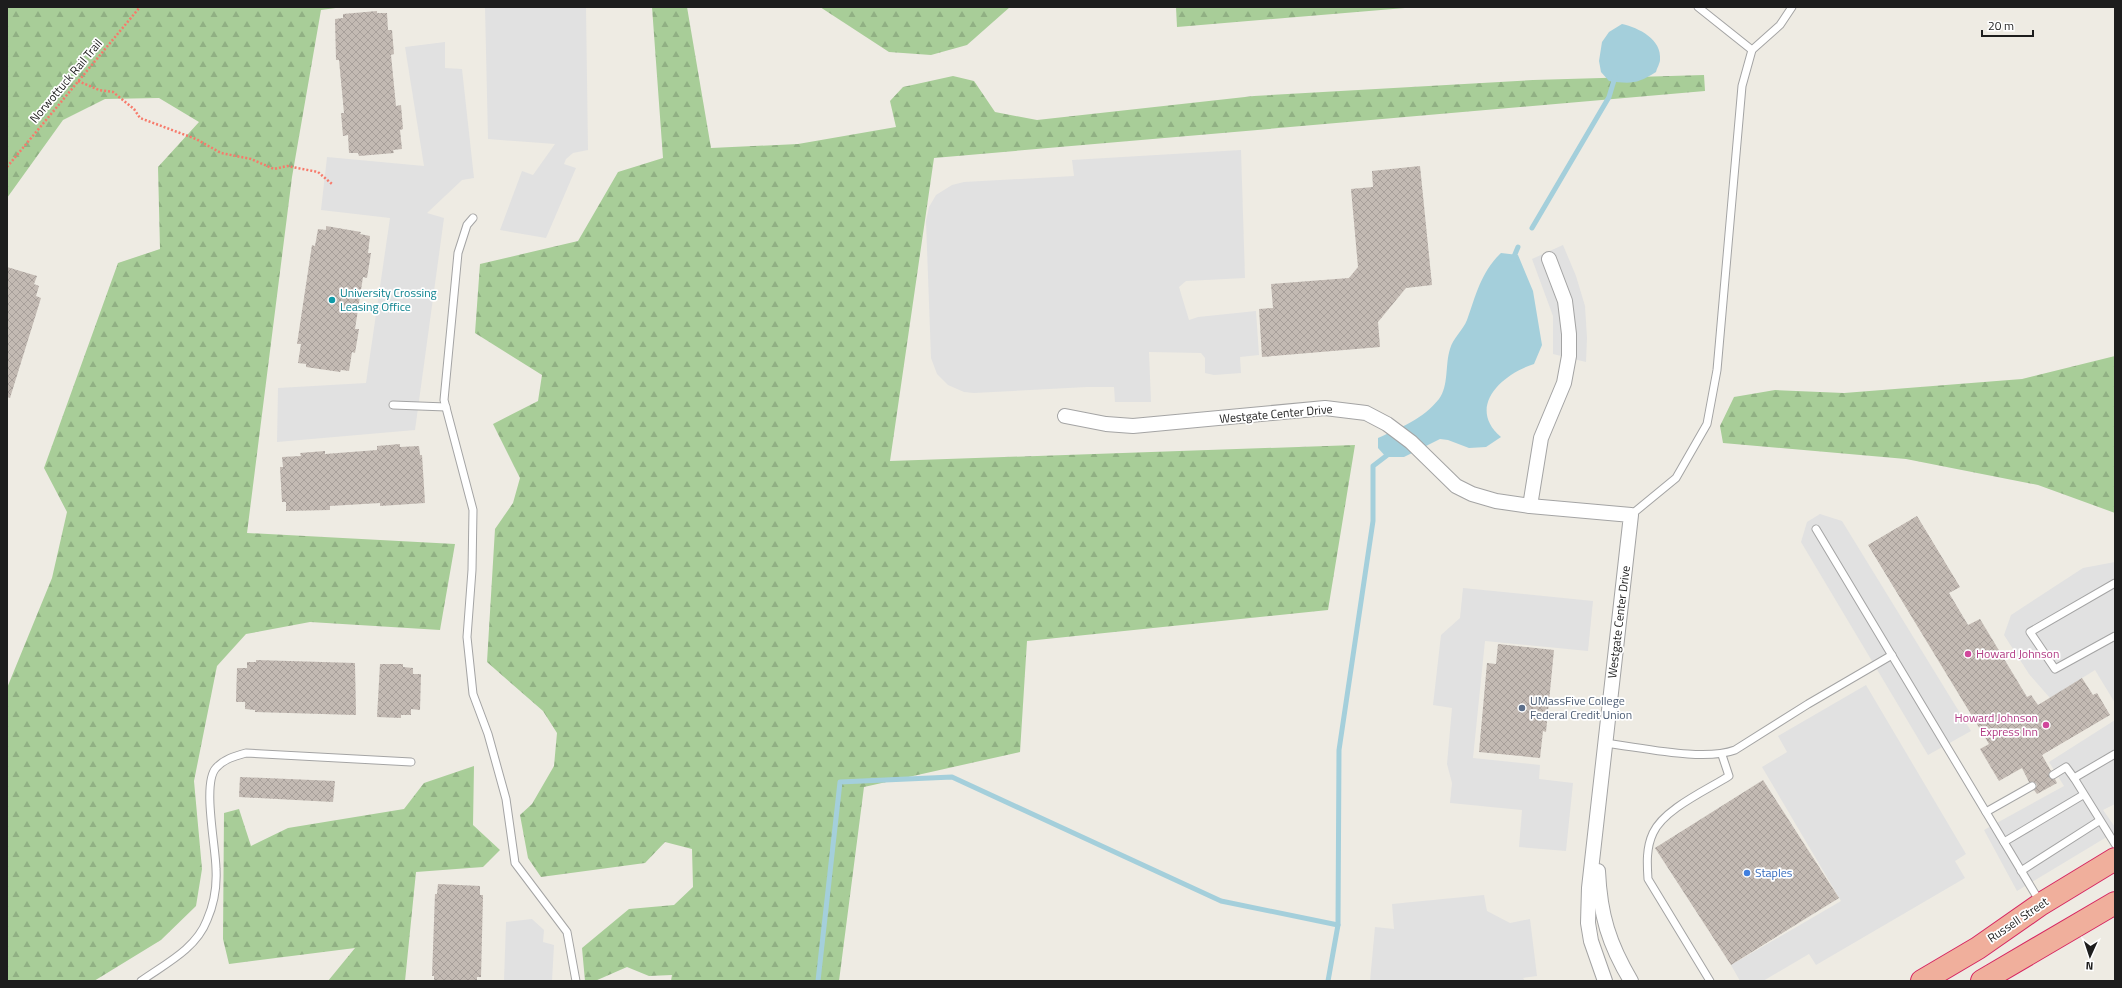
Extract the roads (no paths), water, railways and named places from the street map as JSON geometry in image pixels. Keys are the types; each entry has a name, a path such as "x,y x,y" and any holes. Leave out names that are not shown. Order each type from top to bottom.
{"highway":[{"name":"Russell Street","path":"1922,981 1978,948 2041,904 2115,859"},
{"path":"1982,981 2115,903"}],"street":[{"path":"1530,506 1541,438 1564,383 1569,356 1569,334 1565,301 1549,259"},
{"name":"Westgate Center Drive","path":"1065,416 1106,424 1133,426 1325,408 1366,413 1387,424 1411,442 1456,486 1472,494 1496,501 1530,506 1631,515 1604,743 1589,888 1588,923 1591,941 1605,981"},
{"name":"Westgate Center Drive","path":"1596,831 1598,880 1606,928 1614,952 1631,981"}],"lane":[{"path":"1698,7 1752,50"},
{"path":"1631,515 1676,478 1707,424 1717,370 1742,86 1752,50 1780,25 1792,7"},
{"path":"473,218 467,225 458,253 444,400 473,510 472,570 467,637 473,694 488,734 506,799 515,863 567,932 576,981"},
{"path":"393,405 446,407"},
{"path":"1816,529 2041,904"},
{"path":"2115,583 2030,632 2055,669 2115,636"},
{"path":"1604,743 1683,753 1722,755 1735,750 1808,704 1892,656"},
{"path":"141,981 194,942 207,921 215,897 216,870 209,790 215,768 231,757 246,753 411,762"},
{"path":"2074,778 2115,754"},
{"path":"1710,981 1648,879 1647,860 1653,834 1671,812 1729,776 1722,755"},
{"path":"2053,775 2066,767 2115,844"},
{"path":"1986,812 2032,786"},
{"path":"2004,842 2083,795"},
{"path":"2021,871 2099,821"}],"water":[{"path":"1622,24 1635,28 1648,36 1653,40 1660,53 1660,61 1656,72 1639,81 1623,83 1609,81 1601,72 1599,61 1602,42 1609,32"},
{"path":"1501,253 1518,255 1533,291 1542,345 1534,364 1510,375 1492,393 1488,403 1487,414 1491,426 1501,437 1486,447 1469,448 1448,440 1440,439 1404,457 1386,457 1378,448 1378,438 1403,427 1426,412 1433,406 1442,394 1446,381 1451,345 1467,320 1476,293 1484,276 1494,260"}],"waterway":[{"path":"1532,228 1609,97 1615,77"},
{"path":"1513,259 1518,247"},
{"path":"1328,981 1338,925 1339,750 1373,521 1373,466 1390,453"},
{"path":"818,981 840,782 952,777 1221,901 1338,925"}],"place":[{"name":"University Crossing Leasing Office","path":"332,300"},
{"name":"Howard Johnson","path":"1968,654"},
{"name":"UMassFive College Federal Credit Union","path":"1522,708"},
{"name":"Howard Johnson Express Inn","path":"2046,725"},
{"name":"Staples","path":"1747,873"}]}
